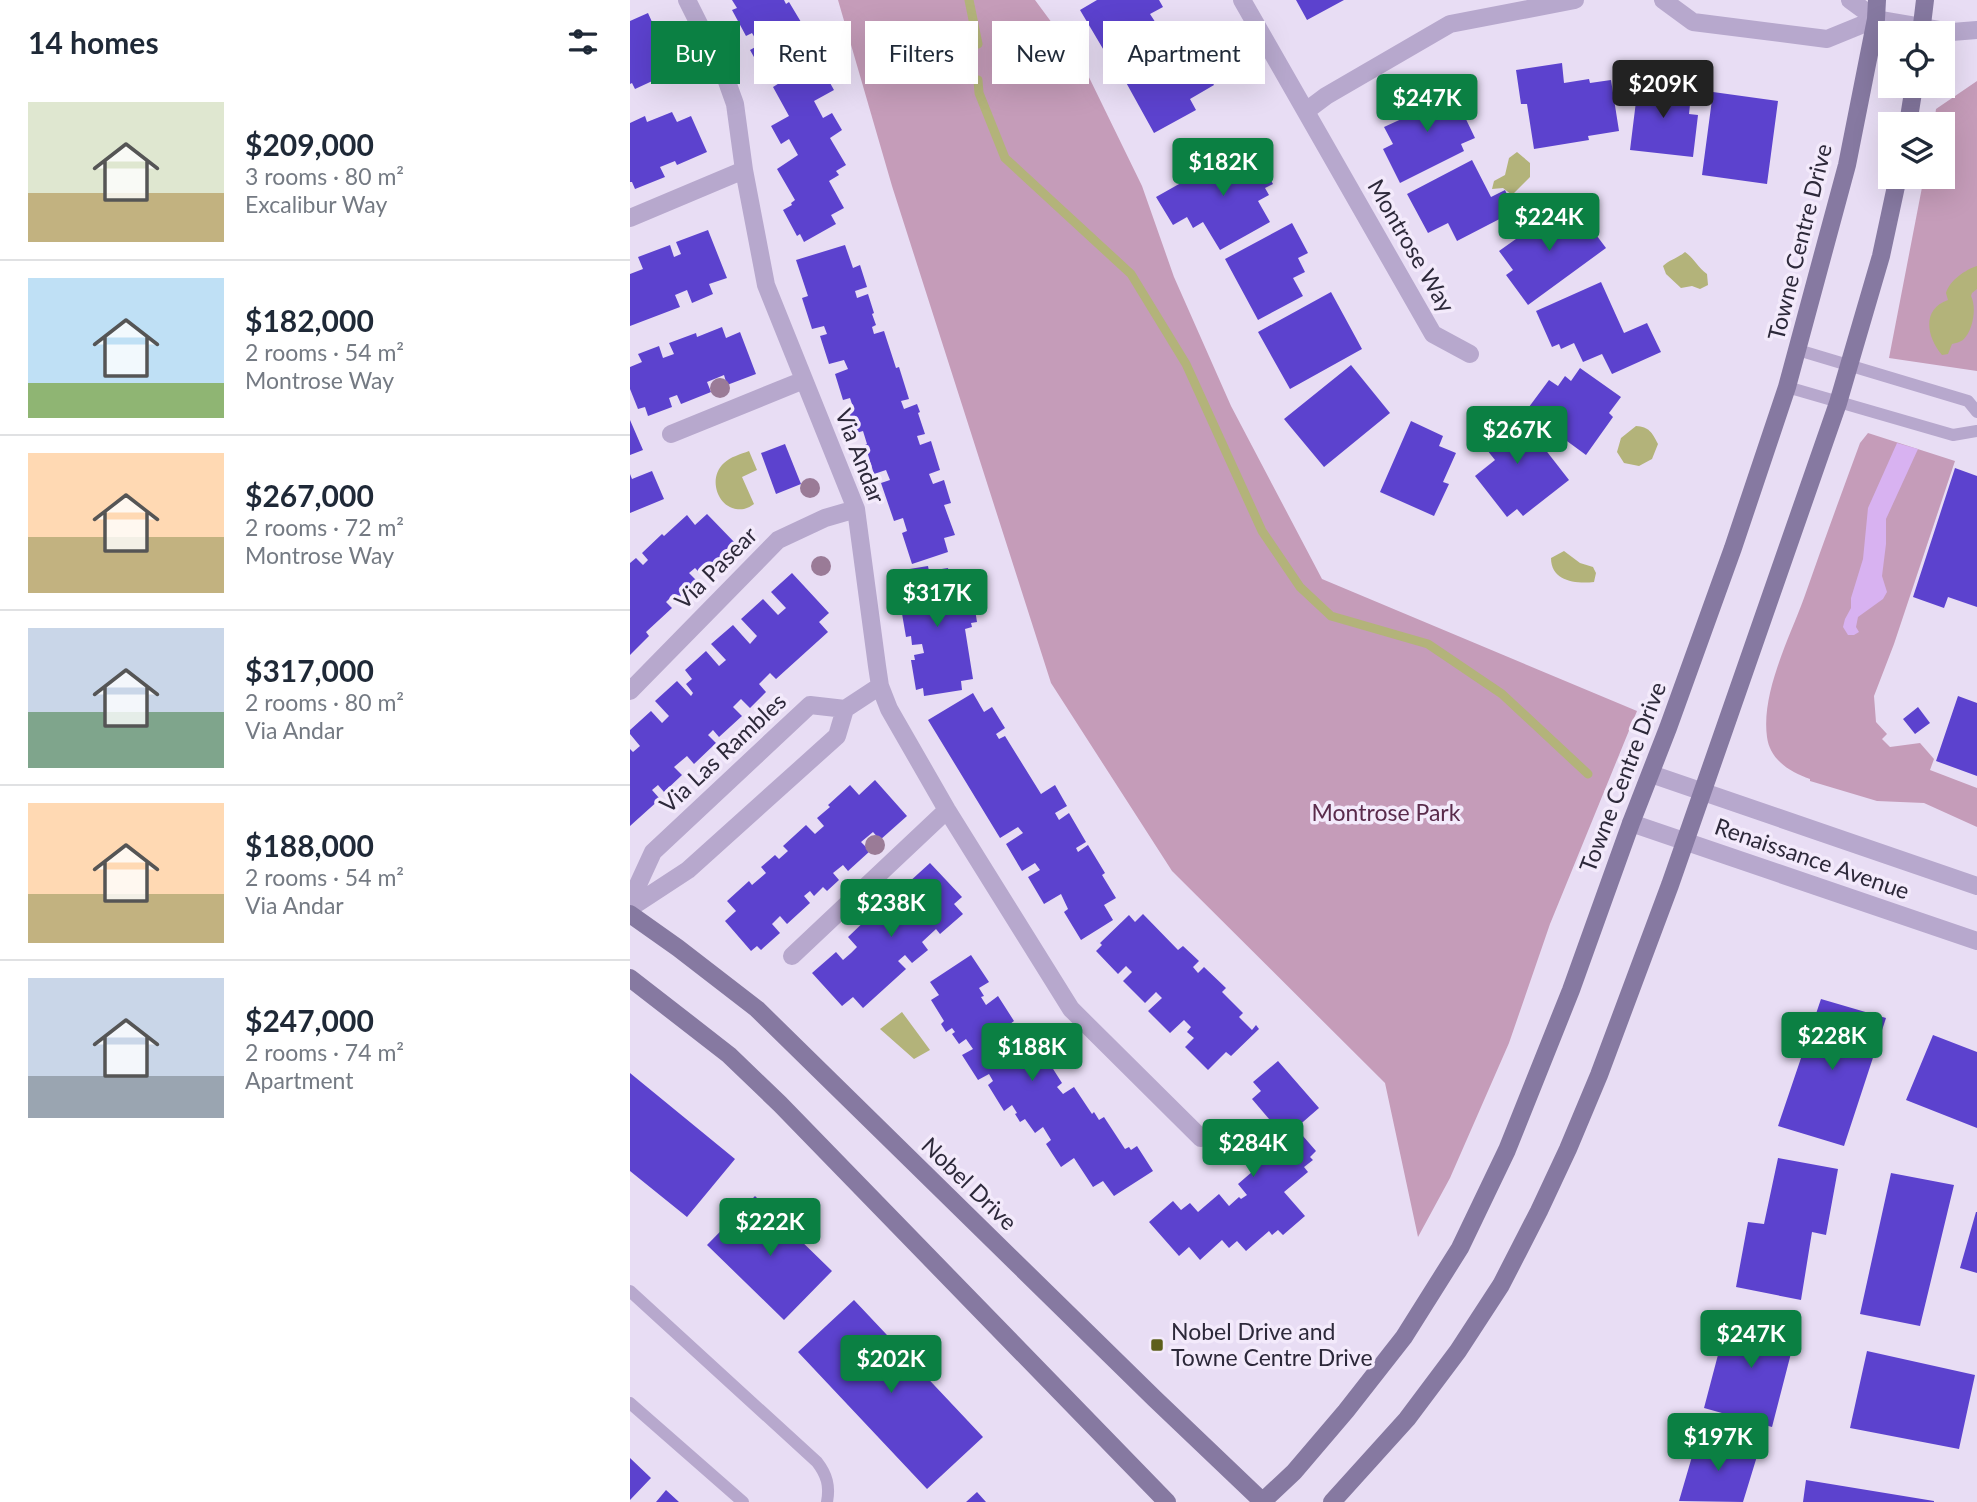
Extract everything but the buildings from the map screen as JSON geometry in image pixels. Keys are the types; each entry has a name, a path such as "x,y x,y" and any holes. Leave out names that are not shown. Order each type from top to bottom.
{"main road":[{"name":"Towne Centre Drive","path":"1263,1502 1294,1472 1404,1338 1460,1248 1507,1150 1571,990 1651,774 1733,548 1787,387 1847,165 1876,19 1877,0"},
{"path":"1922,21 1924,0"},
{"path":"1332,1502 1407,1419 1458,1351 1501,1285 1568,1149 1599,1075 1670,885 1838,403 1881,256 1895,189"},
{"name":"Nobel Drive","path":"630,914 757,1009 1263,1502"},
{"path":"630,978 729,1055 1167,1502"}],"street":[{"name":"Via Andar","path":"687,0 735,104 744,170 766,285 856,509 880,686 889,709 947,810 1072,1009 1201,1138"},
{"name":"Montrose Way","path":"1242,0 1433,334 1470,354"},
{"path":"1306,111 1326,96 1450,24 1576,0"},
{"path":"1663,0 1693,22 1827,39 1876,19"},
{"path":"1850,0 1876,19 1884,21"},
{"path":"1955,32 1977,30"},
{"path":"630,218 744,170"},
{"path":"671,434 804,380"},
{"name":"Via Pasear","path":"630,691 778,540 825,518 856,509"},
{"path":"630,908 688,870 837,736 845,709 880,686"},
{"name":"Via Las Rambles","path":"630,902 653,852 810,705 845,709"},
{"name":"Renaissance Avenue","path":"1651,774 1977,886"},
{"path":"792,956 947,810"},
{"name":"Renaissance Avenue","path":"1631,823 1977,941"}],"lane":[{"path":"1798,350 1968,401 1977,412"},
{"path":"1787,387 1953,435 1977,431"},
{"path":"630,1291 817,1462 825,1473 829,1487 827,1502"},
{"path":"630,1403 743,1502"}],"green space":[{"name":"Montrose Park","path":"838,0 1035,0 1051,21 992,21 992,84 1089,84 1089,77 1142,186 1174,277 1231,406 1322,579 1637,711 1550,924 1509,1043 1450,1178 1418,1237 1385,1083 1172,871 1051,683 892,186 851,45 851,21 844,21"},
{"path":"1977,81 1977,371 1889,358 1922,189 1955,189 1955,112 1936,112"},
{"path":"1868,433 1955,461 1874,696 1876,722 1887,734 1882,739 1890,747 1920,743 1934,759 1930,770 1977,788 1977,827 1924,803 1877,801 1810,781 1782,764 1769,745 1766,720 1772,684 1860,443"}],"sand":[{"path":"1897,443 1918,449 1886,519 1882,576 1887,592 1883,599 1858,617 1856,627 1859,632 1848,635 1843,627 1851,608 1851,598 1863,559 1868,508"}],"shaded area":[{"path":"1517,152 1530,163 1530,177 1512,195 1503,188 1492,189 1494,181 1505,175 1509,158"},
{"path":"1685,252 1707,274 1708,285 1700,289 1692,286 1681,288 1666,274 1663,266"},
{"path":"1977,266 1977,289 1971,296 1974,313 1972,325 1963,340 1952,344 1948,354 1942,355 1930,332 1930,316 1940,304 1948,300 1946,293 1954,280"},
{"path":"1636,426 1650,431 1658,444 1652,459 1639,466 1624,463 1617,452 1621,438"},
{"path":"749,451 757,470 742,477 754,504 744,509 735,509 728,506 718,494 716,478 726,461"},
{"path":"1564,551 1580,563 1593,567 1596,573 1594,582 1572,581 1555,572 1551,558"},
{"path":"902,1012 930,1050 914,1059 880,1029"}],"waterway":[{"path":"969,0 973,21"},
{"path":"978,80 979,93 1005,158 1131,274 1186,364 1262,531 1300,587 1331,616 1428,644 1502,694 1588,774"}],"place":[{"name":"Nobel Drive and Towne Centre Drive","path":"1157,1345"}]}
